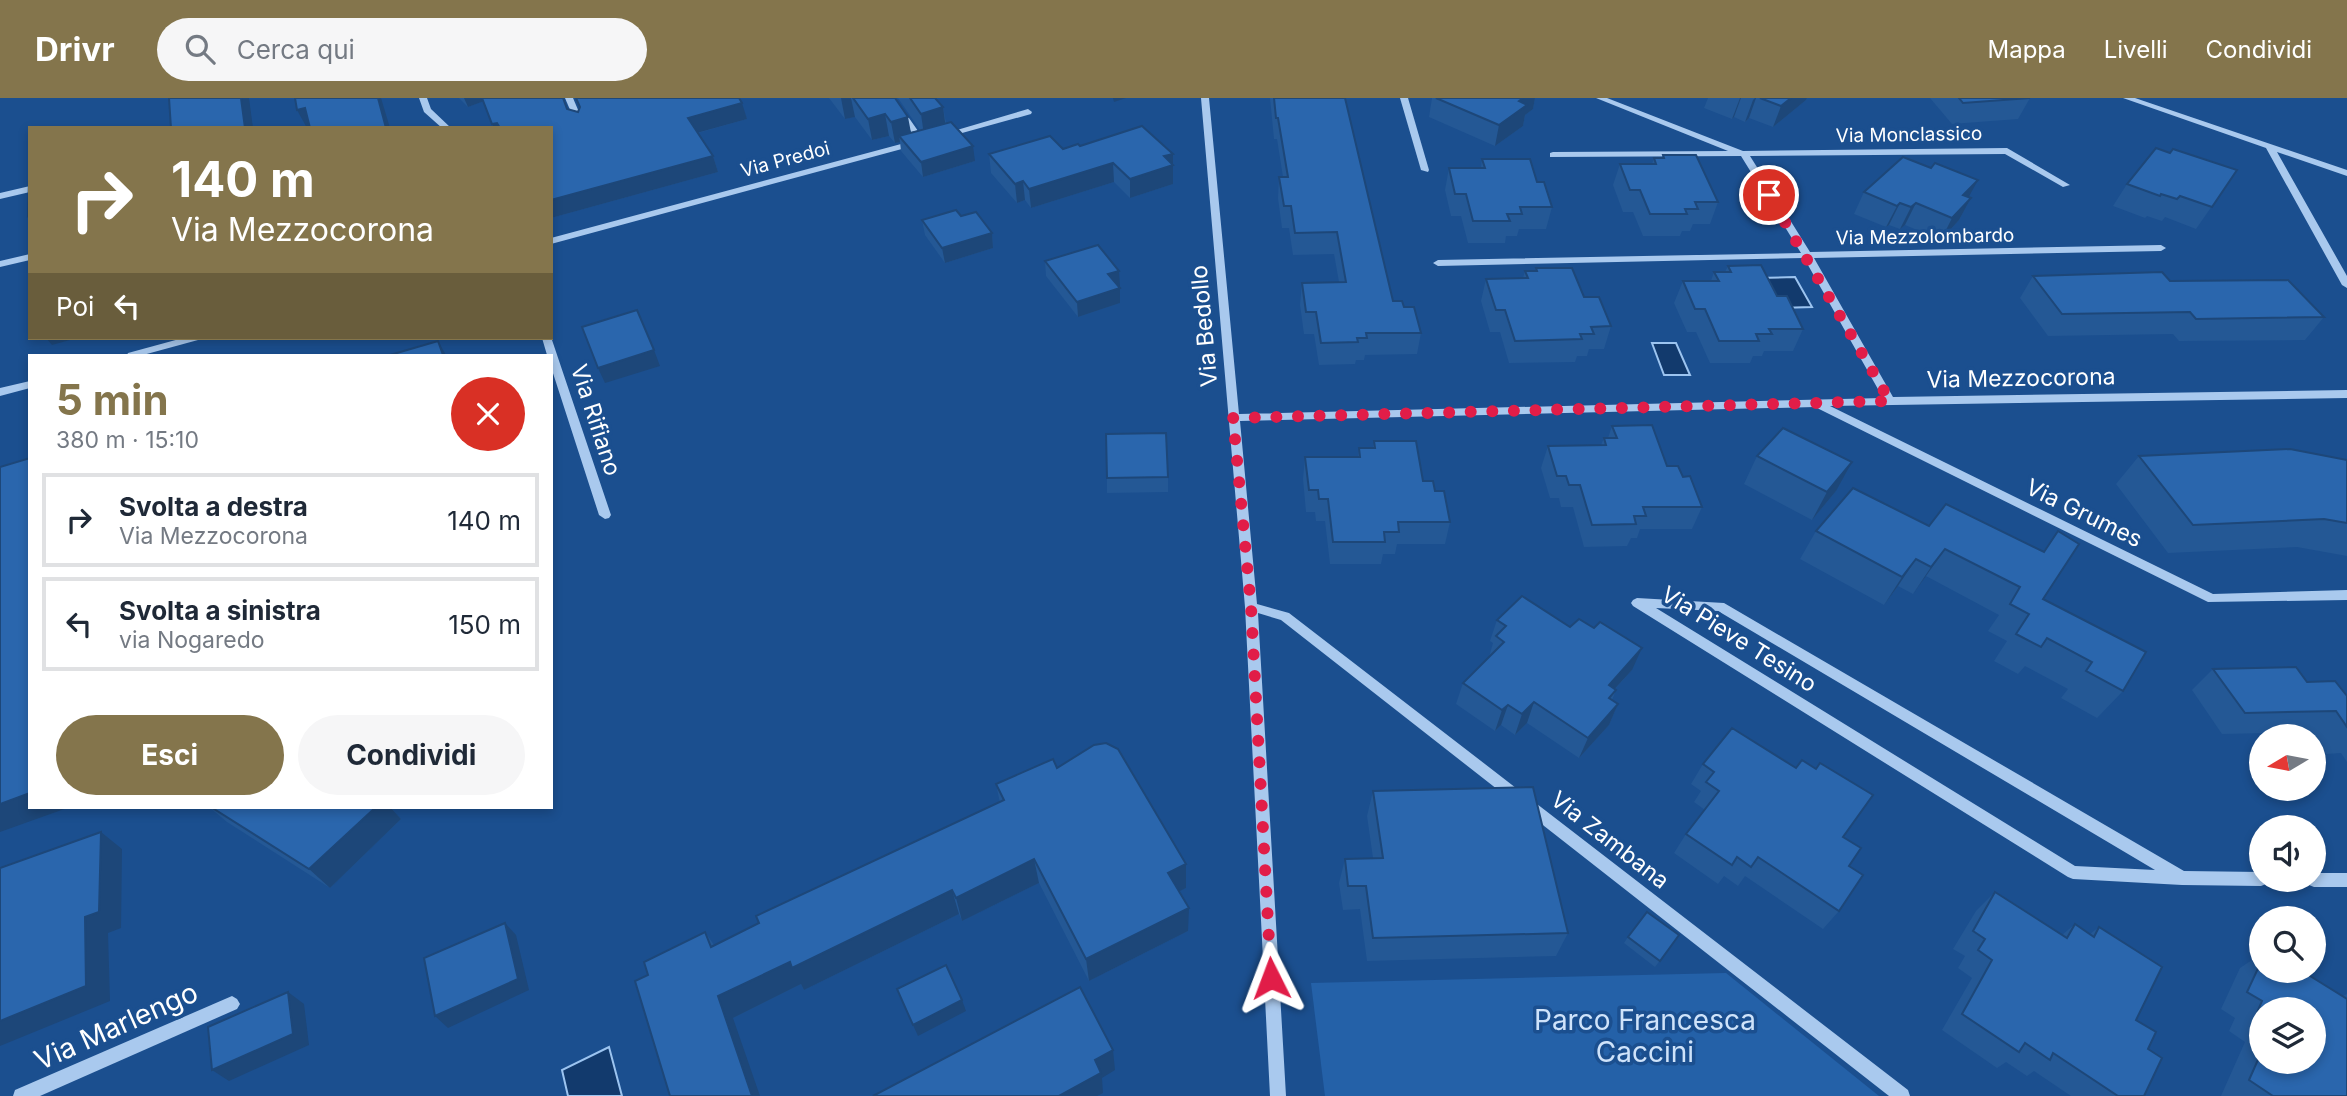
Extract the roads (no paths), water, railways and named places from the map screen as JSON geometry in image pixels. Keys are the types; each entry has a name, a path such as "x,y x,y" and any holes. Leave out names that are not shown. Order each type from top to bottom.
{"street":[{"path":"423,98 426,110 445,126"},
{"path":"569,98 580,124"},
{"path":"891,98 921,141"},
{"name":"Via Bedollo","path":"1205,98 1251,607 1276,1095"},
{"path":"1404,98 1425,170"},
{"path":"1600,98 1744,154 1807,256 1890,401"},
{"path":"2127,98 2347,173"},
{"name":"Via Predoi","path":"553,239 1028,112"},
{"path":"2270,146 2347,285"},
{"name":"Via Monclassico","path":"1553,155 2007,151 2066,185"},
{"path":"0,196 28,189"},
{"name":"Via Mezzolombardo","path":"1438,263 2161,248"},
{"path":"0,264 28,257"},
{"path":"136,354 187,340"},
{"name":"Via Rifiano","path":"553,356 605,515"},
{"path":"0,392 28,385"},
{"name":"Via Mezzocorona","path":"1233,418 1890,401 2347,394"},
{"name":"Via Grumes","path":"1817,404 2212,599 2347,595"},
{"name":"Via Pieve Tesino","path":"2182,878 1720,606 1637,603 2073,872 2182,878 2249,879"},
{"name":"Via Zambana","path":"1251,607 1285,617 1902,1096"},
{"path":"2326,880 2347,880"},
{"name":"Via Marlengo","path":"21,1096 232,1004"}],"park label":[{"name":"Parco Francesca Caccini","path":"1645,1036"}]}
